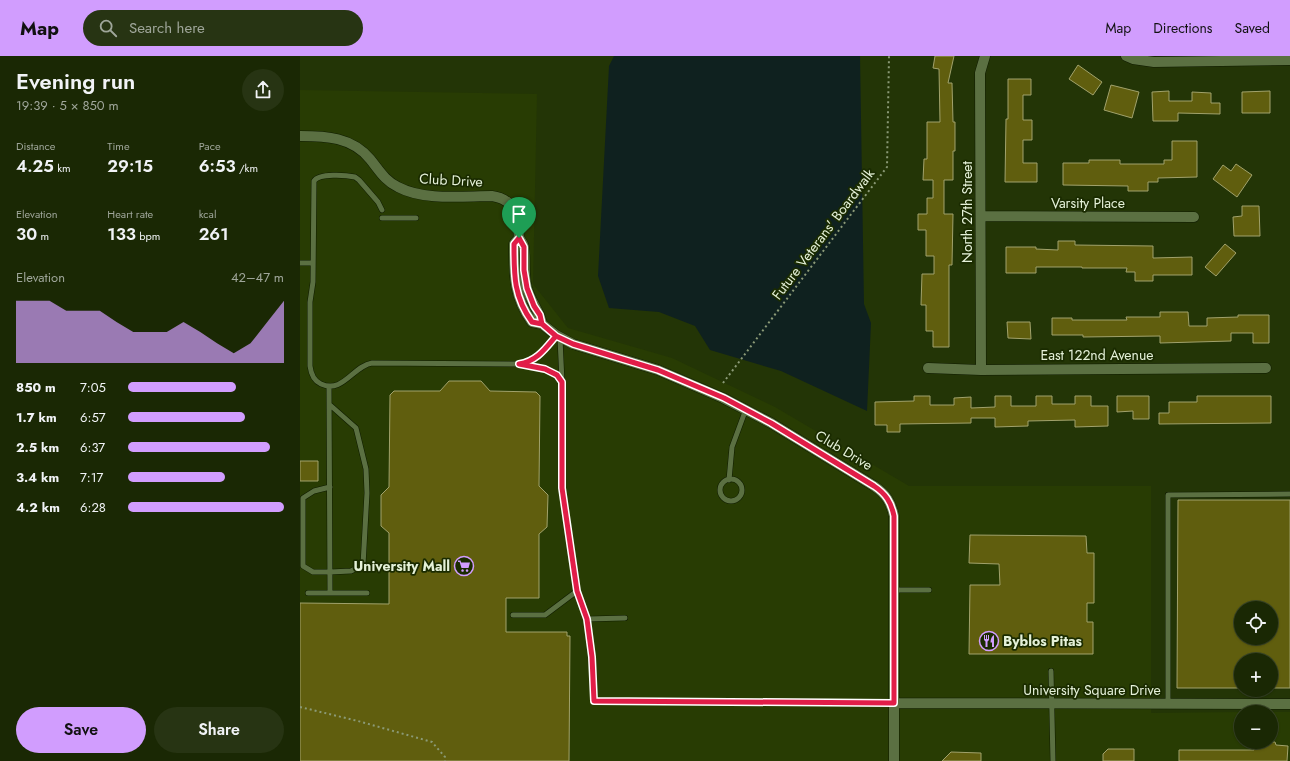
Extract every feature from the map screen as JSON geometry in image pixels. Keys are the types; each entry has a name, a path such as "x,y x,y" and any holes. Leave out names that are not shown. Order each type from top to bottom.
{"street":[{"name":"North 27th Street","path":"981,370 980,73 985,56"},
{"path":"1126,56 1133,59 1154,62 1185,59 1289,62"},
{"name":"Club Drive","path":"300,136 331,137 352,144 362,151 389,182 407,191 428,195 492,196 506,201 513,206 518,219 519,238 514,244 514,278 517,294 524,310 532,322 542,324 558,337 578,345 658,370 693,384 746,409 782,429 882,491 889,499 894,516 894,761"},
{"name":"Varsity Place","path":"981,216 1194,217"},
{"name":"East 122nd Avenue","path":"928,368 981,370 1266,368"},
{"name":"University Square Drive","path":"894,703 1290,704"}],"lane":[{"path":"382,210 378,202 355,177 322,176 316,178 313,185 313,282 310,306 310,366 312,376 319,383 329,386 340,384 362,367 372,364 527,363 539,356 558,337"},
{"path":"382,218 416,218"},
{"path":"300,264 313,264"},
{"path":"558,337 562,382 562,488 577,591 587,619 592,657 594,701 894,703"},
{"path":"519,364 545,369 557,375 562,382"},
{"path":"329,386 330,593"},
{"path":"330,404 356,428 366,469 367,493 363,565 351,571 313,572 303,566 303,498 314,491 330,487"},
{"path":"730,480 732,447 746,409"},
{"path":"730,480 736,481 741,486 742,490 740,497 730,501 724,498 720,492 720,489 723,482 730,480"},
{"path":"1168,704 1168,495 1290,494"},
{"path":"894,590 929,590"},
{"path":"513,615 544,615 577,591"},
{"path":"308,593 368,593"},
{"path":"587,619 625,618"},
{"path":"1051,671 1053,761"}],"path":[{"name":"Future Veterans' Boardwalk","path":"724,383 887,167 889,56"},
{"path":"300,707 358,721 432,742 445,757 445,761"}],"shaded area":[{"path":"300,90 537,94 533,284 568,328 672,358 775,407 909,486 1151,486 1151,713 1234,712 1234,749 1278,749 1278,712 1290,712 1290,761 300,761"}],"water":[{"path":"614,56 860,56 864,304 871,323 867,411 781,371 710,350 695,326 659,312 609,308 598,276 609,66"}],"building":[{"path":"935,56 954,56 948,83 952,83 953,122 955,122 953,180 944,180 944,214 953,214 952,265 949,265 949,347 933,347 933,331 926,331 926,305 921,305 922,274 934,274 934,256 926,256 926,230 918,230 918,214 927,214 927,198 933,198 933,180 923,180 924,159 927,159 927,122 940,122 939,69 933,68"},
{"path":"1078,65 1102,82 1093,95 1069,79"},
{"path":"1008,79 1031,79 1031,95 1023,95 1023,120 1032,120 1032,140 1023,140 1023,163 1037,163 1037,182 1005,182"},
{"path":"1111,85 1139,92 1132,118 1104,110"},
{"path":"1169,91 1169,101 1192,101 1192,92 1211,93 1211,103 1220,103 1220,114 1178,113 1178,121 1153,121 1152,92"},
{"path":"1270,91 1270,113 1242,113 1242,92"},
{"path":"1172,141 1197,141 1197,177 1158,178 1158,182 1148,182 1148,191 1128,191 1128,186 1063,185 1063,163 1089,163 1089,160 1120,160 1120,164 1164,164 1164,160 1172,160"},
{"path":"1236,164 1252,175 1237,197 1213,179 1223,165 1231,171"},
{"path":"1242,206 1259,206 1260,236 1234,236 1233,217 1242,216"},
{"path":"1058,241 1075,241 1075,245 1153,246 1153,258 1192,257 1192,275 1153,275 1153,281 1135,281 1135,272 1126,272 1127,268 1082,267 1036,267 1036,273 1006,273 1006,247 1036,247 1036,249 1058,250"},
{"path":"1225,244 1236,253 1216,276 1205,267"},
{"path":"1160,312 1188,312 1189,326 1207,326 1207,318 1238,317 1238,315 1269,315 1269,343 1253,343 1253,333 1231,333 1231,341 1160,343 1160,336 1083,337 1083,335 1052,335 1052,318 1072,318 1072,320 1127,320 1126,317 1160,317"},
{"path":"1007,322 1030,322 1031,339 1008,338"},
{"name":"University Mall","path":"449,381 481,381 490,391 536,392 540,396 539,486 548,495 547,527 539,534 539,598 506,598 506,632 567,632 567,636 570,636 569,761 300,761 300,603 389,604 389,533 381,526 381,495 389,487 390,395 394,391 440,391"},
{"path":"914,396 930,396 930,405 954,405 954,398 971,397 971,408 995,407 995,396 1011,396 1011,406 1036,406 1036,396 1052,396 1052,404 1075,404 1075,396 1091,396 1091,406 1108,406 1108,426 1075,427 1075,420 1028,421 1028,426 995,427 995,418 971,418 971,423 900,424 900,432 887,432 887,425 875,425 875,402 914,401"},
{"path":"1117,396 1149,396 1149,419 1133,419 1133,411 1117,412"},
{"path":"1197,396 1271,396 1271,423 1159,424 1159,413 1169,413 1169,402 1197,402"},
{"path":"300,461 318,461 318,481 300,481"},
{"path":"1178,500 1290,500 1290,688 1278,688 1278,653 1234,653 1234,688 1177,688"},
{"path":"970,535 1086,536 1087,553 1094,553 1094,603 1087,603 1087,622 1093,622 1093,654 969,654 970,585 1000,585 999,564 969,563"},
{"path":"1278,745 1288,746 1287,761 1179,761 1179,750 1278,749"},
{"path":"1108,749 1134,749 1134,761 1103,761 1103,754"},
{"path":"951,752 981,753 981,761 942,761"}],"place":[{"name":"University Mall","path":"464,566"},
{"name":"Byblos Pitas","path":"989,641"}],"route":[{"path":"519,238 514,244 514,278 520,302 532,322 542,324 548,330 556,336 573,344 626,359 676,376 724,398 792,435 882,491 889,499 894,516 894,703 594,701 592,657 587,619 577,591 562,488 562,382 557,375 545,369 519,364 534,360 545,350 556,336 542,324 540,315 530,297 525,280 524,247 519,238"}]}
